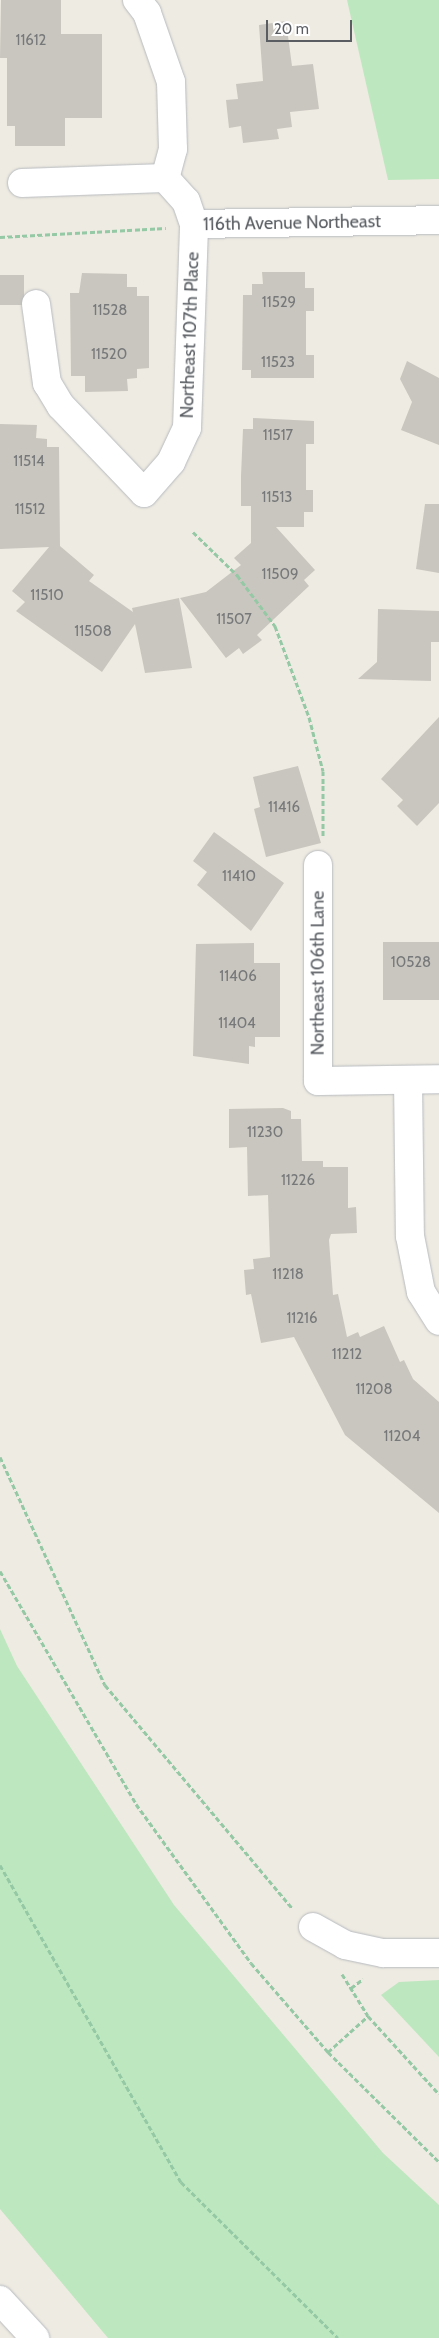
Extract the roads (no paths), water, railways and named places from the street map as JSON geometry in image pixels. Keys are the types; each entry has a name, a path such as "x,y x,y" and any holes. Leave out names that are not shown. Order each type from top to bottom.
{"street":[{"path":"22,183 165,178 173,149 171,82 147,13 137,0"},
{"name":"116th Avenue Northeast","path":"165,178 186,201 181,223 439,220"},
{"name":"Northeast 107th Place","path":"36,304 46,383 61,406 144,493 170,462 187,428 181,223"},
{"name":"Northeast 106th Lane","path":"320,852 318,1081 408,1080"},
{"path":"439,1079 408,1080 410,1236 421,1292 439,1322"},
{"path":"313,1927 345,1945 383,1953 439,1953"},
{"path":"0,2300 35,2338"}]}
